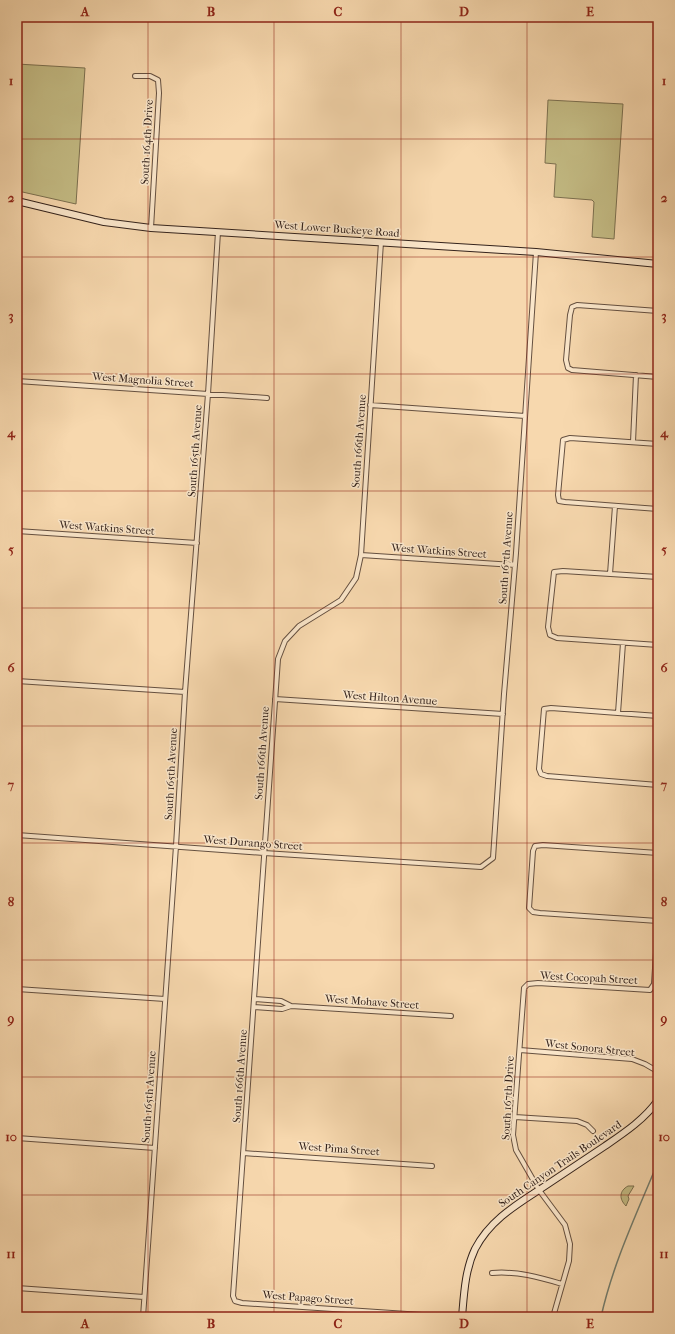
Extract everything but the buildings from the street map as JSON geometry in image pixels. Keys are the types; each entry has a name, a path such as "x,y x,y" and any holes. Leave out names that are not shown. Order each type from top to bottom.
{"main road":[{"name":"West Lower Buckeye Road","path":"17,201 104,222 151,228 536,252 658,264"},
{"name":"South Canyon Trails Boulevard","path":"462,1317 467,1274 475,1250 482,1236 498,1218 610,1143 638,1122 658,1100"},
{"path":"652,1108 658,1113"}],"street":[{"name":"South 164th Drive","path":"135,76 150,76 158,80 159,93 151,228"},
{"name":"South 165th Avenue","path":"142,1317 176,846 185,692 208,394 218,232"},
{"name":"South 166th Avenue","path":"235,1301 234,1296 243,1153 278,659 285,641 299,626 341,600 356,578 361,555 382,242"},
{"name":"South 167th Avenue","path":"487,864 493,858 515,565 536,252"},
{"path":"658,311 577,305 572,307 566,360 568,368 572,370 658,377"},
{"path":"633,442 636,375"},
{"name":"West Magnolia Street","path":"17,381 267,398"},
{"path":"370,405 525,416"},
{"path":"658,444 570,438 563,440 558,495 559,501 658,509"},
{"path":"610,574 615,506"},
{"name":"West Watkins Street","path":"17,531 197,543"},
{"name":"West Watkins Street","path":"361,555 515,565"},
{"path":"658,577 563,571 554,572 548,627 550,635 556,638 658,645"},
{"path":"618,713 623,643"},
{"path":"17,681 185,692"},
{"name":"West Hilton Avenue","path":"275,699 503,714"},
{"path":"658,716 550,708 544,709 539,769 541,774 547,776 658,785"},
{"name":"West Durango Street","path":"17,835 481,867 487,864"},
{"path":"658,853 542,845 535,846 533,851 529,908 533,912 658,921"},
{"name":"West Cocopah Street","path":"528,984 650,990 654,984 658,921"},
{"name":"South 167th Drive","path":"528,984 524,988 513,1136 516,1150 539,1190 565,1225 569,1238 569,1261 553,1317"},
{"path":"17,989 165,999"},
{"name":"West Mohave Street","path":"255,999 281,1001 291,1006"},
{"path":"273,1001 273,1008"},
{"name":"West Mohave Street","path":"254,1007 282,1009 291,1006 451,1016"},
{"name":"West Sonora Street","path":"520,1050 632,1059 645,1064 657,1072"},
{"path":"515,1117 578,1122 587,1125 593,1131"},
{"path":"17,1138 155,1148"},
{"name":"West Pima Street","path":"243,1153 432,1166"},
{"path":"492,1273 504,1272 525,1274 562,1284"},
{"path":"17,1288 144,1297"},
{"name":"West Papago Street","path":"235,1301 242,1303 452,1317"}],"shaded area":[{"path":"17,64 85,68 76,204 18,191 21,141 17,140"},
{"path":"548,100 623,104 614,239 592,237 594,202 592,200 554,197 556,164 545,163"},
{"path":"628,1186 634,1186 628,1196 629,1199 626,1206 622,1201 621,1195 623,1190"}],"waterway":[{"path":"601,1317 612,1277 658,1162"}]}
